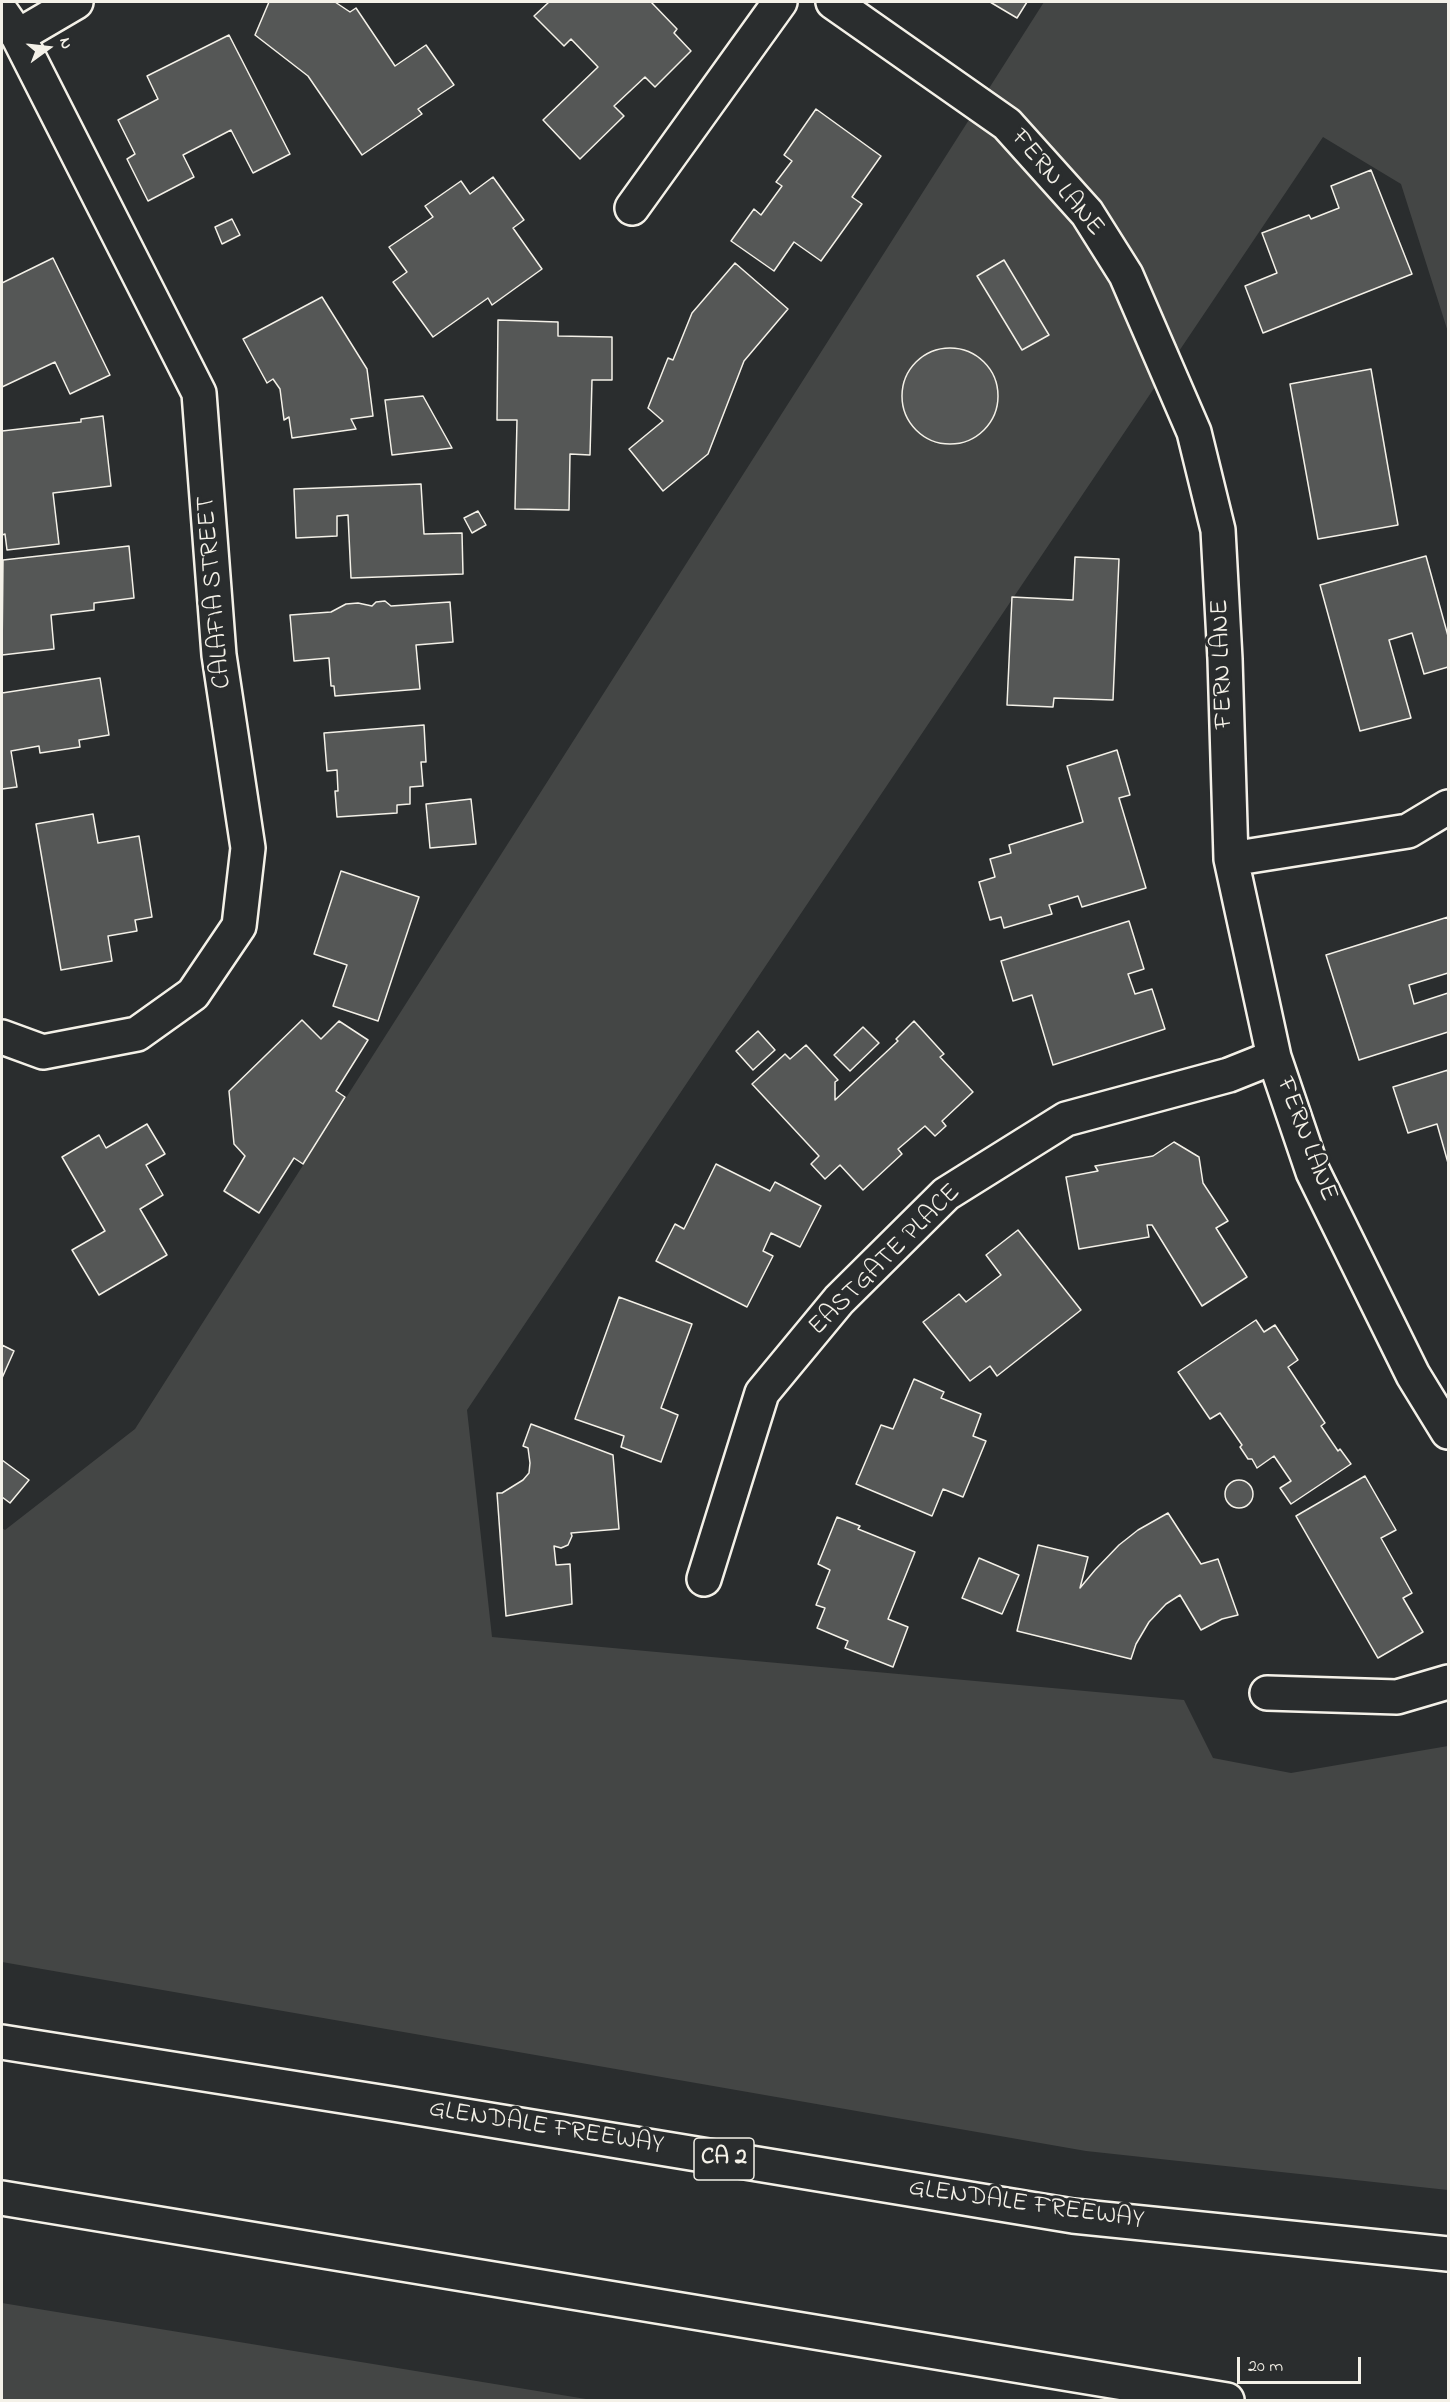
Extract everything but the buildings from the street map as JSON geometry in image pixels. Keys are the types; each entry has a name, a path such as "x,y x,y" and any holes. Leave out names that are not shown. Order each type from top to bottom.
{"main road":[{"path":"10,25 76,2"},
{"path":"632,208 780,2"},
{"name":"FERN LANE","path":"833,2 1007,124 1087,213 1126,275 1194,432 1218,530 1225,659 1231,859 1274,1057 1317,1182 1413,1375 1449,1432"},
{"name":"CALAFIA STREET","path":"2,1037 43,1052 137,1034 193,994 239,926 248,848 219,655 199,393 10,25"},
{"path":"1231,859 1408,831 1449,807"},
{"name":"EASTGATE PLACE","path":"704,1579 762,1393 839,1300 946,1194 1066,1119 1229,1075 1274,1057"},
{"path":"1267,1693 1397,1696 1449,1682"},
{"name":"GLENDALE FREEWAY","path":"2,2042 1072,2216 1449,2254"},
{"path":"2,2198 1227,2400"}],"shaded area":[{"path":"1044,2 1448,2 1448,332 1401,184 1323,137 467,1410 492,1637 1184,1700 1213,1758 1291,1773 1448,1746 1448,2190 1086,2151 2,1962 2,1528 5,1530 135,1429"},
{"path":"2,2303 592,2400 2,2400"}]}
